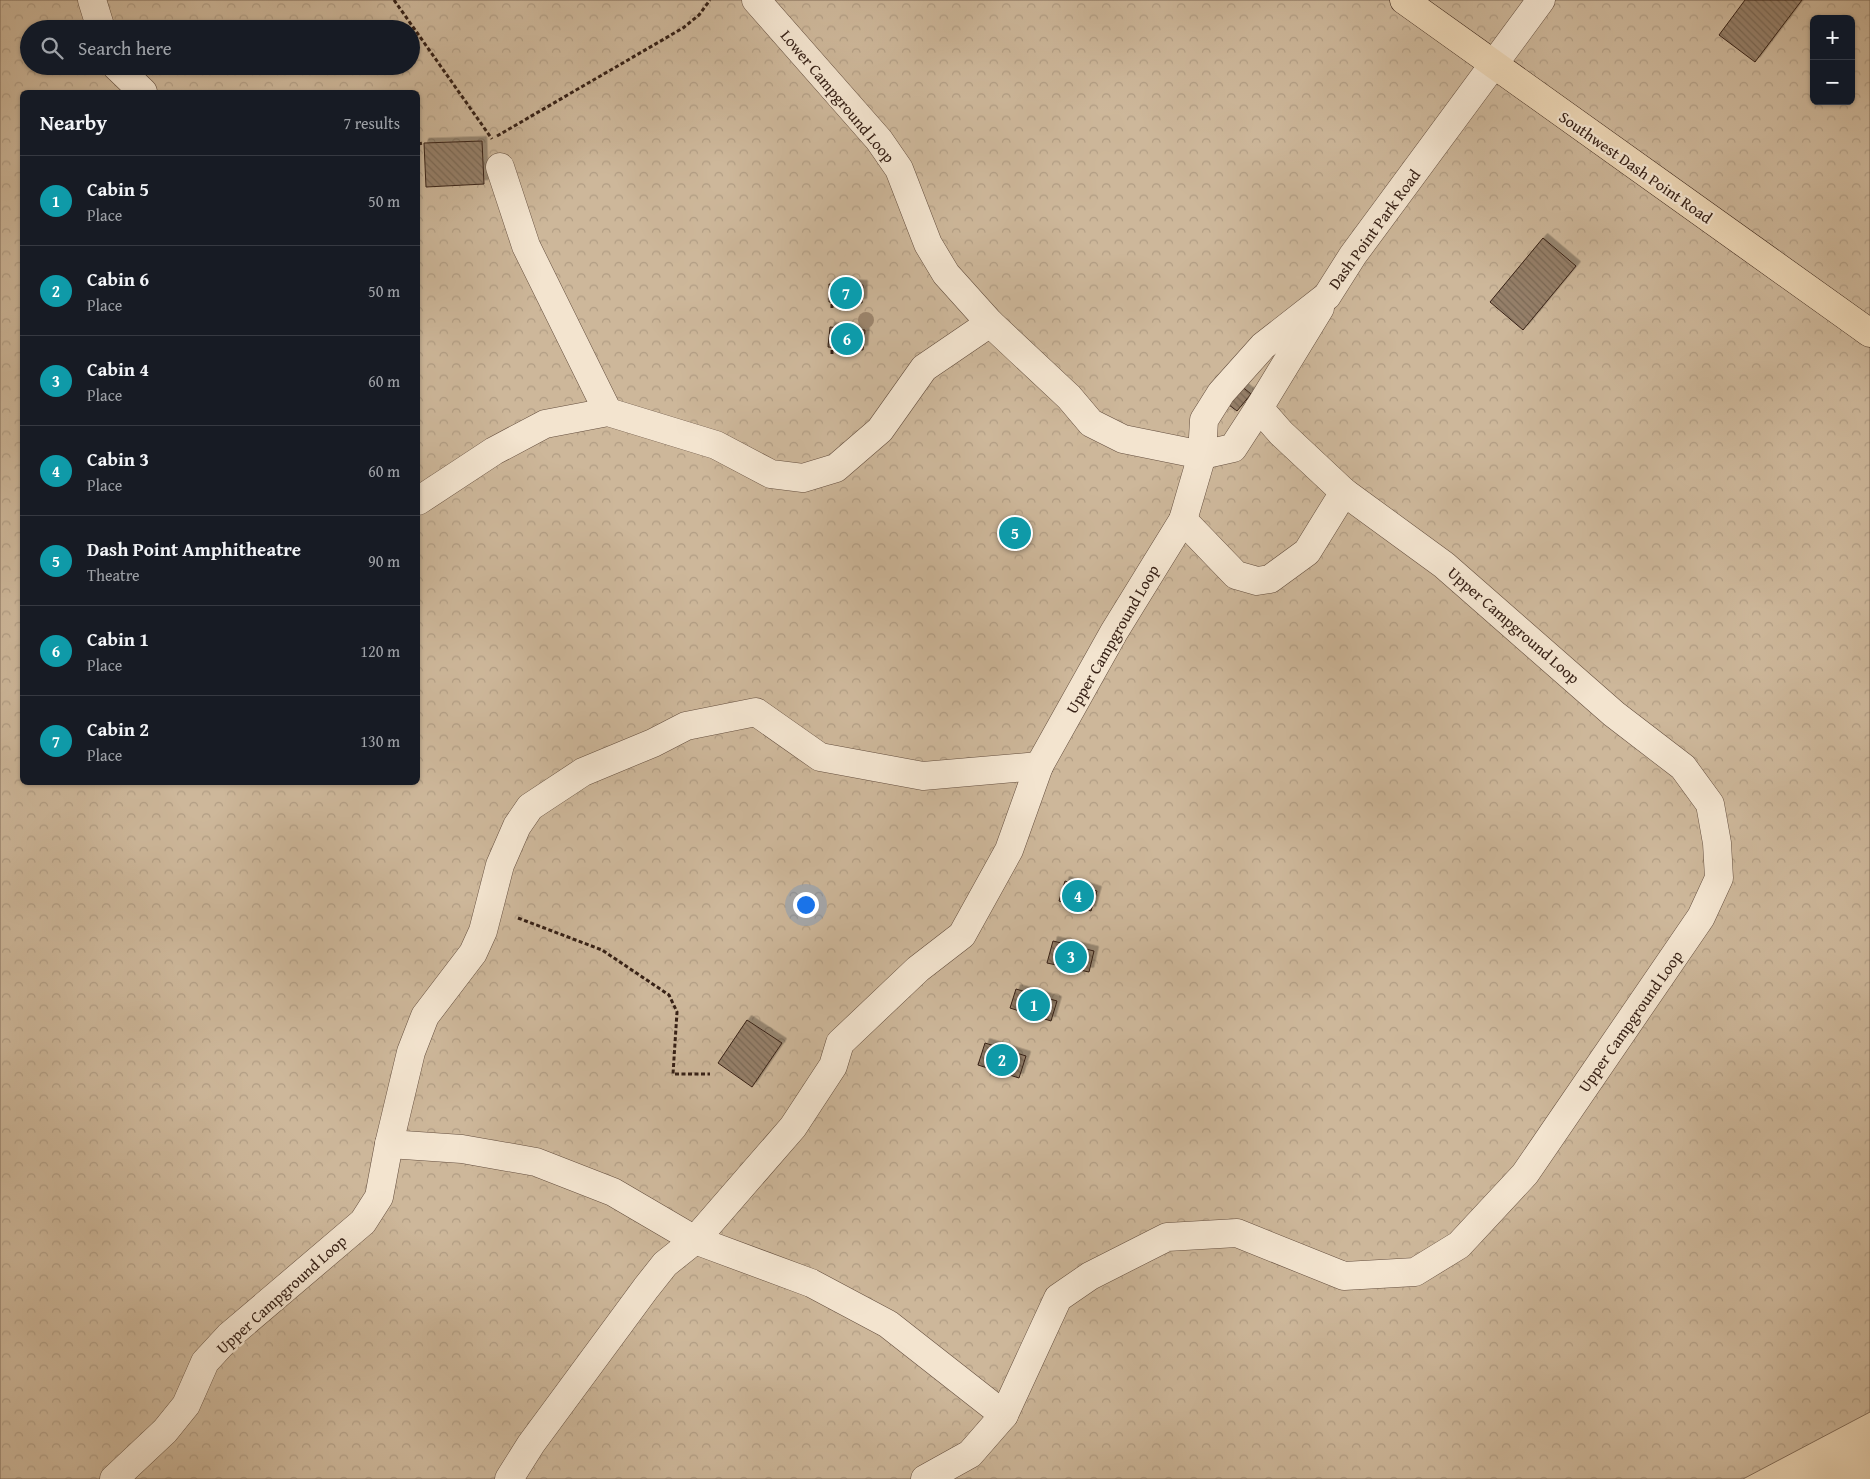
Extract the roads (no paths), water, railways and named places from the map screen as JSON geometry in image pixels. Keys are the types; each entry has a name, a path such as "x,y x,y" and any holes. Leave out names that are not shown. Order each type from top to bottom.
{"main road":[{"name":"Southwest Dash Point Road","path":"1404,0 1870,333"}],"lane":[{"path":"92,0 98,20"},
{"name":"Lower Campground Loop","path":"756,0 879,140 899,169 928,244 946,274 990,323 1069,397 1090,423 1123,439 1202,455"},
{"name":"Dash Point Park Road","path":"1202,455 1204,420 1221,393 1263,346 1327,296 1359,247 1541,0"},
{"path":"125,75 141,90"},
{"path":"500,167 526,246 608,412"},
{"path":"1202,455 1233,448 1327,296"},
{"path":"420,500 494,451 545,424 608,412 716,445 771,474 803,478 836,468 880,430 924,368 990,323"},
{"name":"Upper Campground Loop","path":"925,1479 970,1454 1004,1415 1058,1298 1090,1276 1167,1237 1237,1233 1344,1276 1415,1272 1459,1245 1525,1174 1701,917 1719,878 1717,842 1710,804 1683,768 1614,714 1444,565 1344,492 1281,433 1259,408"},
{"name":"Upper Campground Loop","path":"509,1479 531,1444 665,1264 695,1240 793,1127 833,1066 840,1043 918,969 962,935 1009,850 1040,766 1114,632 1183,520 1202,455"},
{"path":"1183,520 1236,575 1257,581 1270,579 1307,552 1344,492"},
{"name":"Upper Campground Loop","path":"114,1479 165,1431 186,1405 205,1362 229,1336 363,1222 379,1197 389,1144 411,1052 424,1016 473,953 483,931 500,865 517,826 530,807 583,772 653,743 686,726 756,712 820,757 923,776 1040,766"},
{"path":"389,1144 462,1149 536,1162 613,1192 695,1240 811,1283 888,1324 1004,1415"}],"place":[{"name":"Cabin 2","path":"846,293"},
{"name":"Cabin 1","path":"847,339"},
{"name":"Dash Point Amphitheatre","path":"1015,533"},
{"name":"Cabin 3","path":"1078,896"},
{"name":"Cabin 4","path":"1071,957"},
{"name":"Cabin 5","path":"1034,1005"},
{"name":"Cabin 6","path":"1002,1060"}]}
